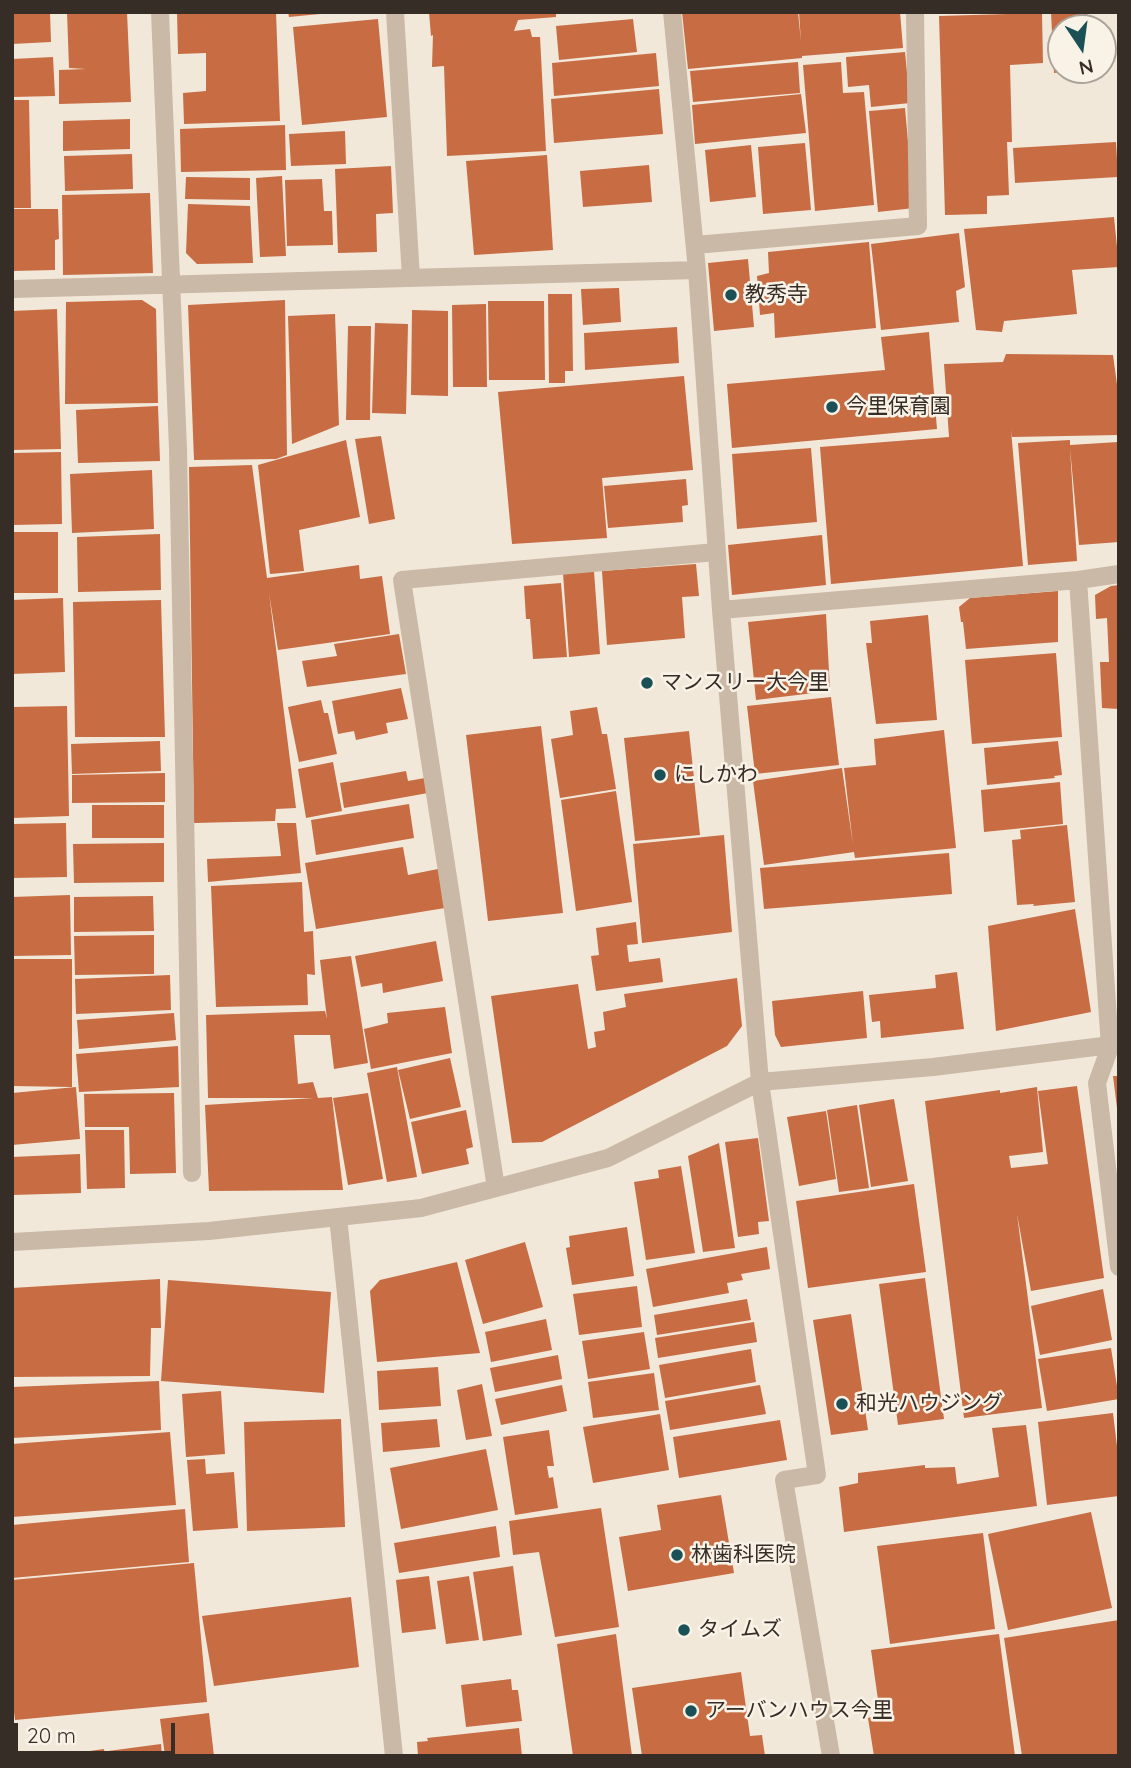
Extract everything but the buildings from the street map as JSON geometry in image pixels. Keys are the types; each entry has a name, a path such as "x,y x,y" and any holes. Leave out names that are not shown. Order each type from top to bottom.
{"street":[{"path":"160,12 178,463 192,1173"},
{"path":"395,12 411,278"},
{"path":"672,12 695,245 716,552 760,1082 817,1475 784,1480 831,1756"},
{"path":"695,245 918,226 915,12"},
{"path":"12,289 697,270"},
{"path":"496,1188 402,580 716,552"},
{"path":"721,610 1078,580 1119,574"},
{"path":"1078,580 1114,1046 1097,1083 1119,1266"},
{"path":"12,1242 209,1231 421,1208 608,1158 760,1082 933,1067 1114,1046"},
{"path":"338,1217 394,1756"}],"place":[{"name":"教秀寺","path":"731,295"},
{"name":"今里保育園","path":"832,407"},
{"name":"マンスリー大今里","path":"647,683"},
{"name":"にしかわ","path":"660,775"},
{"name":"和光ハウジング","path":"842,1404"},
{"name":"林歯科医院","path":"677,1555"},
{"name":"タイムズ","path":"684,1630"},
{"name":"アーバンハウス今里","path":"691,1711"}]}
